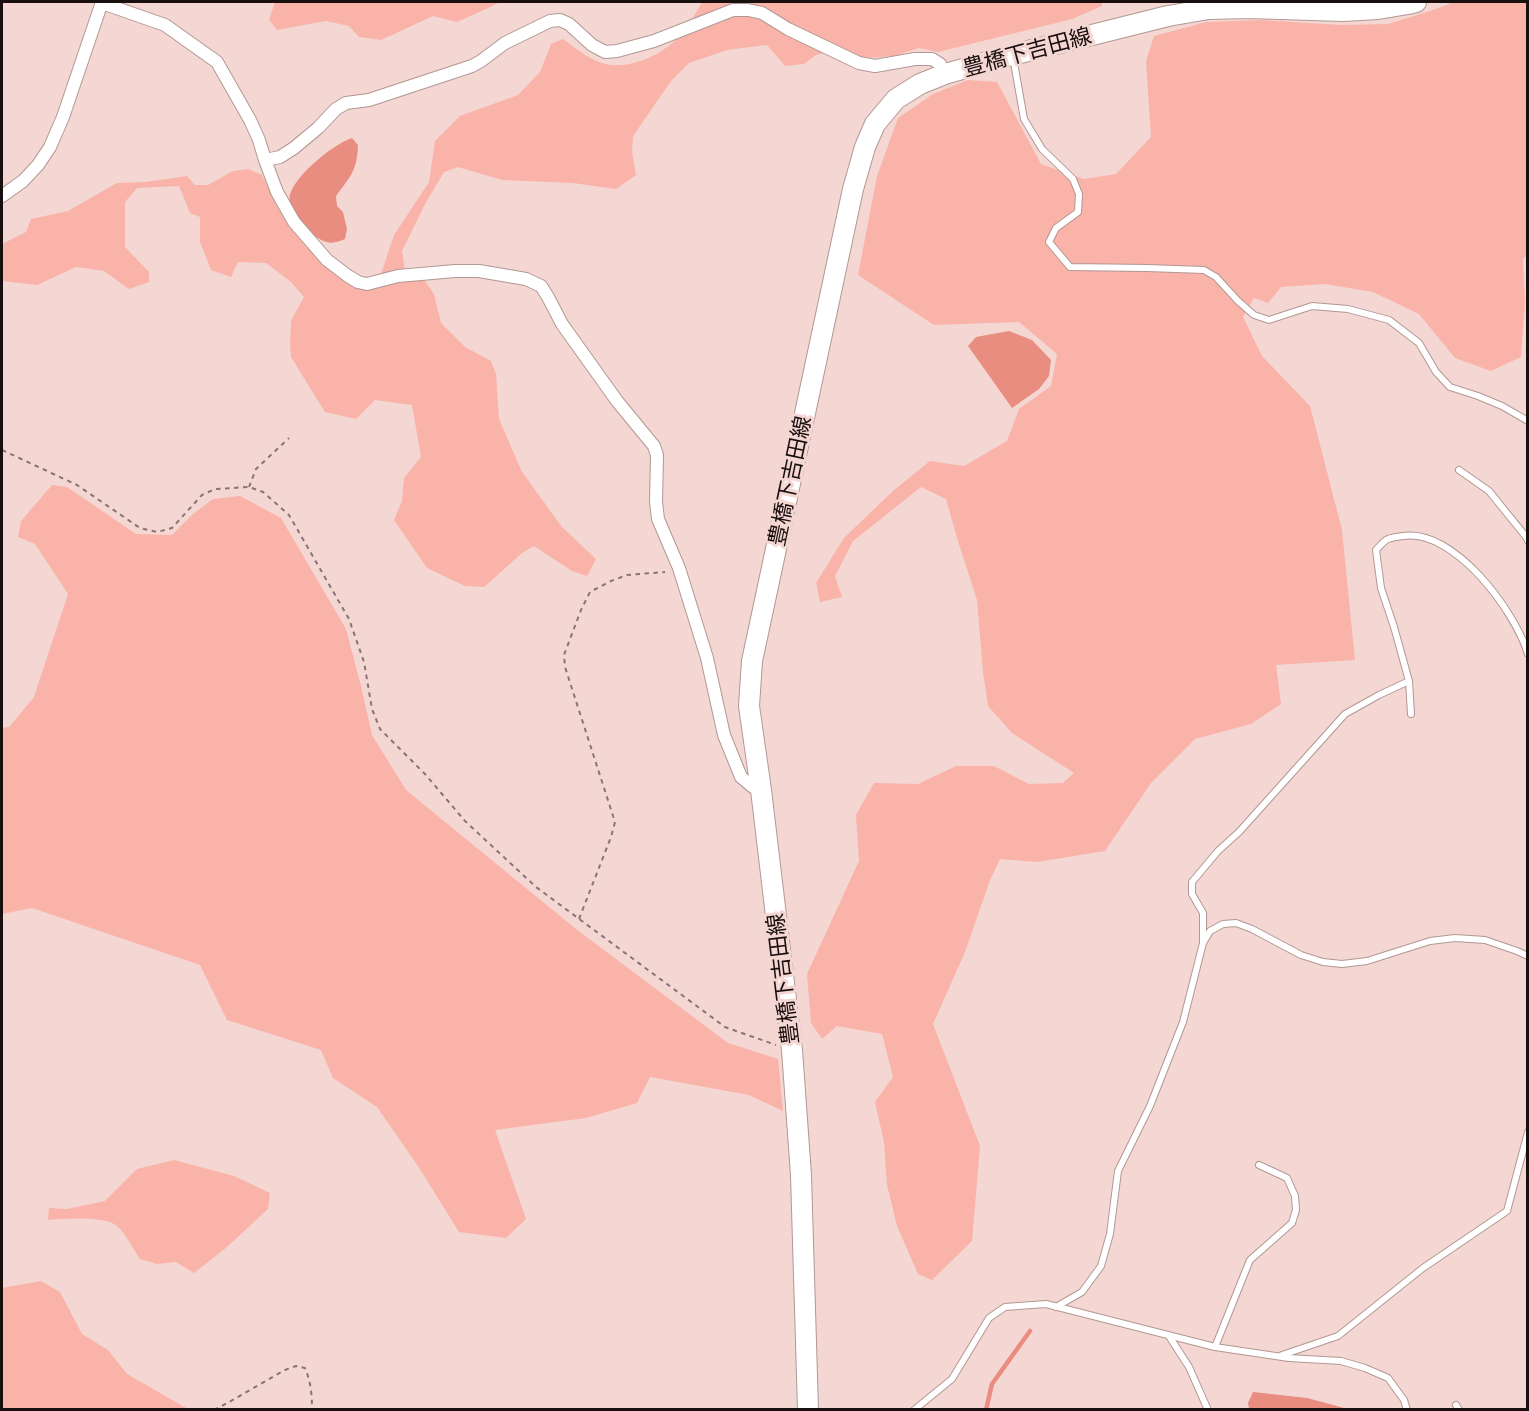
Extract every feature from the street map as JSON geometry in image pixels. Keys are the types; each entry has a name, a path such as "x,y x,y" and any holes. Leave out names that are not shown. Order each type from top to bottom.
{"main road":[{"name":"豊橋下吉田線","path":"808,1410 801,1175 792,1050 749,706 752,661 853,189 865,147 875,124 896,99 920,84 945,74 1012,55 1168,16 1209,9 1249,8 1343,12 1416,2"}],"street":[{"path":"2,196 22,182 38,165 50,147 63,117 102,2 165,25 217,62 250,120 277,192 294,222 327,260 348,276 367,284 398,276 479,271 526,279 541,286 569,334 617,401 654,446 657,455 658,519 679,568 707,658 724,735 741,777 753,787 761,789"},
{"path":"265,160 280,157 294,148 346,103 369,100 472,66 511,39 550,21 560,20 569,24 592,45 606,52 654,41 733,10 748,10 762,13 788,29 859,63 875,66 915,59 932,59 940,64 945,74"}],"lane":[{"path":"1012,55 1024,119 1042,149 1073,179 1079,194 1078,212 1056,228 1049,242 1070,267 1204,270 1216,277 1254,315 1269,320 1312,306 1348,309 1389,320 1419,343 1436,372 1450,387 1502,406 1527,421"},
{"path":"1459,470 1489,491 1527,538 1527,541"},
{"path":"1411,714 1409,681 1381,588 1377,566 1376,550 1387,539 1408,535 1426,537 1456,553 1481,577 1504,608 1525,645 1527,654"},
{"path":"1056,1307 1082,1292 1101,1266 1110,1234 1118,1171 1150,1106 1183,1022 1203,943 1203,913 1192,894 1192,882 1345,714 1409,681"},
{"path":"1203,943 1210,931 1223,924 1236,923 1301,955 1323,962 1342,964 1367,961 1430,941 1455,938 1485,940 1527,956"},
{"path":"1278,1356 1338,1336 1423,1268 1507,1211 1527,1132"},
{"path":"1215,1347 1250,1260 1292,1223 1296,1210 1295,1196 1287,1178 1259,1165"},
{"path":"914,1410 951,1379 989,1318 1005,1307 1046,1304 1215,1347 1278,1356 1341,1360 1388,1378 1404,1400 1405,1410"},
{"path":"1169,1335 1189,1367 1208,1410"}],"path":[{"path":"249,487 256,469 289,438"},
{"path":"2,450 77,485 140,528 157,532 172,528 202,495 215,489 249,487 263,492 289,515 349,619 364,662 372,709 380,729 425,774 465,821 536,887 725,1027 792,1050"},
{"path":"579,919 615,822 565,667 564,655 590,592 627,576 659,573 679,568"},
{"path":"213,1410 296,1366 305,1368 309,1376 312,1410"}],"shaded area":[{"path":"275,2 500,2 457,22 433,16 381,40 359,37 349,26 326,21 277,30 269,20"},
{"path":"702,2 1102,2 1102,6 1072,19 938,52 919,48 894,56 865,58 840,49 816,55 804,64 785,66 767,45 727,50 689,63 671,81 633,136 632,152 636,175 616,189 573,183 502,180 458,167 444,172 402,251 405,271 425,281 434,294 441,323 465,347 491,361 496,374 499,419 522,472 562,527 596,559 587,576 572,571 534,546 522,553 484,587 465,586 427,568 394,520 402,501 404,478 421,457 412,405 375,400 356,419 325,412 291,357 291,321 304,297 291,282 266,263 238,262 231,277 211,270 200,242 200,217 190,213 179,186 137,188 125,202 125,247 149,272 149,282 129,289 104,271 76,267 37,285 2,281 2,244 26,232 31,219 68,211 117,183 146,182 187,176 195,185 208,185 233,171 248,169 262,175 277,206 293,230 336,274 357,285 381,274 394,235 429,182 435,141 460,116 518,95 540,72 551,44 563,39 586,55 605,64 630,64 648,58 665,49 679,37"},
{"path":"1454,2 1527,2 1528,254 1523,259 1525,302 1521,357 1491,371 1455,358 1419,314 1373,292 1325,284 1281,287 1268,303 1254,298 1243,317 1262,356 1310,406 1342,530 1355,660 1276,665 1281,704 1251,724 1195,739 1151,783 1105,851 1037,862 1000,859 990,880 965,952 933,1024 980,1146 972,1241 932,1280 918,1274 897,1226 887,1185 884,1142 875,1102 893,1077 882,1034 837,1026 822,1039 811,1023 807,974 859,861 856,815 874,783 918,784 956,766 994,766 1029,784 1063,783 1074,773 1012,733 988,706 977,600 946,499 921,487 853,541 835,576 842,597 820,602 816,583 844,538 893,491 930,461 964,466 1007,441 1019,409 1051,386 1057,354 1019,322 934,325 858,275 877,176 898,118 933,94 968,80 997,82 1041,164 1084,179 1116,174 1151,137 1146,61 1154,36 1206,22 1261,20 1341,25 1388,24"},
{"path":"352,138 358,145 355,167 336,196 337,206 343,212 347,229 345,239 329,243 307,230 301,223 292,208 290,194 307,169 335,147"},
{"path":"1009,331 1032,340 1051,360 1049,376 1039,389 1012,408 968,346 976,337"},
{"path":"52,485 67,487 136,534 172,535 193,514 213,499 240,496 281,518 346,629 372,735 406,790 576,929 728,1043 778,1059 783,1111 749,1095 650,1077 637,1103 586,1118 495,1130 526,1219 506,1238 459,1232 418,1166 377,1107 333,1078 321,1050 227,1020 200,965 32,908 2,914 2,728 9,727 34,697 68,594 35,544 18,537 21,521"},
{"path":"174,1160 234,1176 270,1193 268,1209 227,1247 194,1273 176,1262 157,1264 140,1259 124,1233 112,1223 95,1219 48,1220 49,1208 67,1209 105,1201 137,1169"},
{"path":"41,1281 60,1292 82,1334 108,1350 127,1374 188,1409 2,1409 2,1288"},
{"path":"1253,1392 1307,1398 1348,1409 1249,1409 1248,1403"}],"waterway":[{"path":"986,1410 992,1384 1030,1331"}]}
